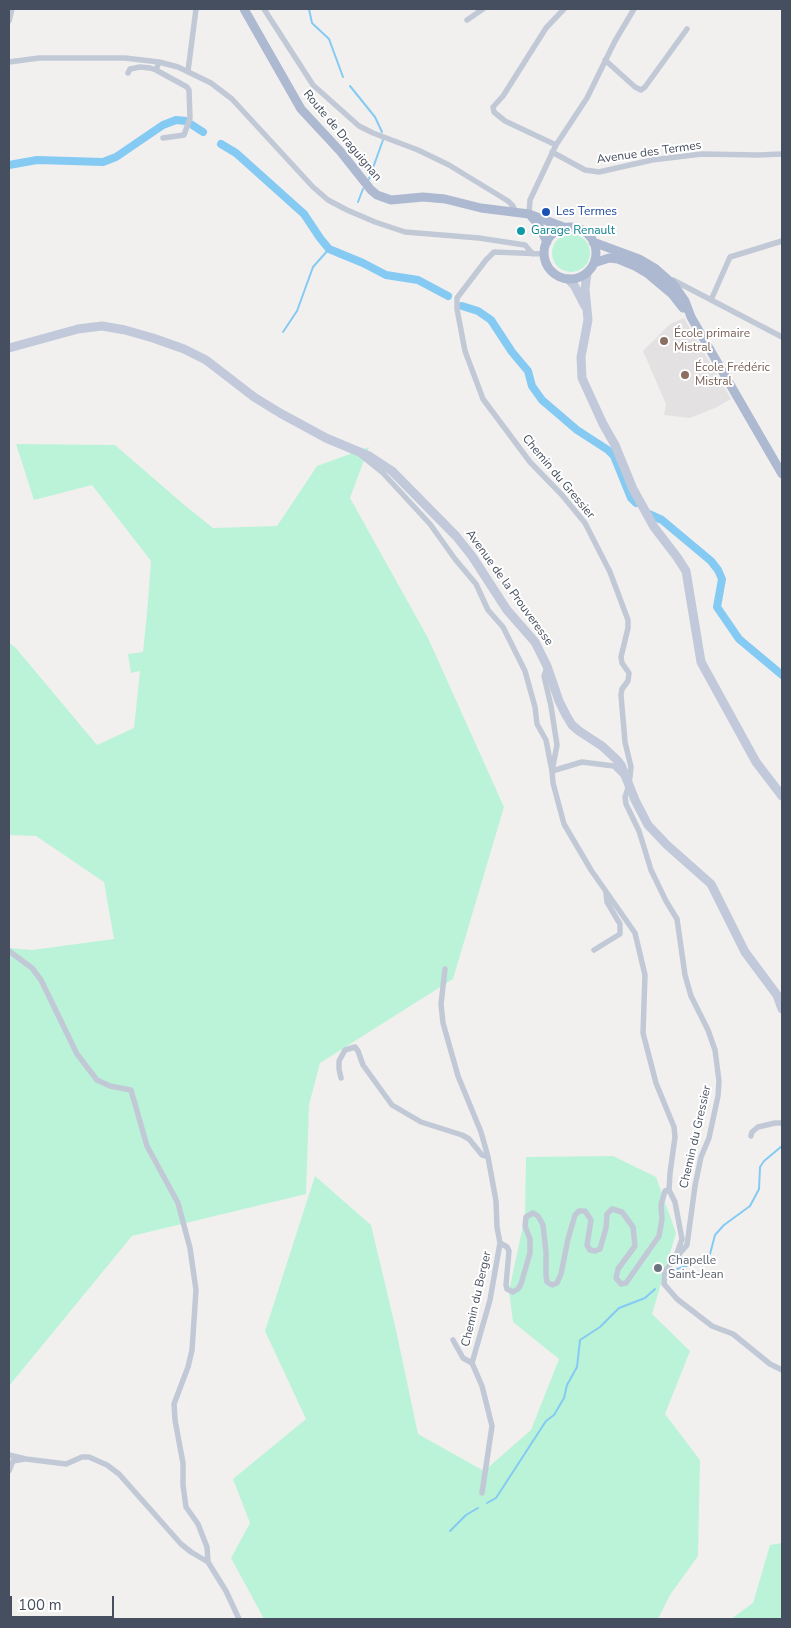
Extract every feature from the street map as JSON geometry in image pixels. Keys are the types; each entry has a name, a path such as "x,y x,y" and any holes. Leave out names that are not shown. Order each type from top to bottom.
{"main road":[{"name":"Route de Draguignan","path":"244,9 300,109 340,151 377,195 391,200 434,197 482,208 515,211 529,214 566,228"},
{"path":"529,214 538,224 547,242"},
{"path":"566,228 580,230 588,235 593,242 596,256 594,262 587,273 581,277 568,279 560,277 549,268 544,254 547,242 551,236 566,228"},
{"path":"593,242 639,259 656,269 674,285 782,474"},
{"path":"594,262 609,258 618,259 647,273 672,294 691,317"},
{"path":"587,273 585,289 588,320 581,357 582,378 603,424 616,445 633,488 654,527 678,557 686,571 701,662 756,762 782,796"},
{"path":"568,279 588,312"},
{"name":"Avenue de la Prouveresse","path":"9,348 78,329 102,326 125,330 184,349 206,360 254,397 280,413 326,438 369,456 392,471 456,536 472,556 507,610 535,642 547,666 559,701 572,725 602,746 617,760 648,824 667,845 711,884 739,942 750,960 777,995 782,1008"}],"street":[{"path":"9,21 12,9"},
{"path":"188,71 196,9"},
{"path":"264,9 313,85 359,126 449,165 508,201 515,211"},
{"path":"467,20 483,9"},
{"path":"556,145 505,121 494,112 493,108 503,96 543,33 564,9"},
{"path":"529,214 530,200 552,152 587,98 605,60 634,9"},
{"path":"605,60 640,90 645,87 687,29"},
{"path":"9,62 39,58 124,58 159,62 188,71 211,83 232,99 312,187 328,200 375,222 405,232 479,238 525,245 533,254"},
{"path":"156,70 159,62"},
{"path":"128,73 130,69 150,68 188,87 190,118 184,135 162,138"},
{"name":"Avenue des Termes","path":"552,152 586,170 599,172 652,160 702,154 782,154"},
{"path":"711,300 730,258 782,241"},
{"name":"Chemin du Gressier","path":"544,254 494,252 457,298 457,309 465,351 483,399 530,462 562,495 585,523 610,572 628,620 621,657 622,663 629,673 628,681 621,694 626,742 631,767 625,797 626,804 639,831 651,870 677,920 685,975 691,996 708,1030 715,1050 717,1065 718,1096 709,1138 701,1157 694,1186 687,1246 675,1260"},
{"path":"656,269 684,287 782,336"},
{"path":"647,273 671,286 684,287"},
{"path":"353,448 382,472 430,524 476,584 488,610 503,626 525,671 535,707 537,724 546,740 553,783 564,824 591,870 635,933 645,975 643,1033 656,1083 674,1127 675,1142 669,1190 676,1202 682,1239 675,1260 665,1270 664,1284 677,1299 712,1326 733,1334 770,1364 782,1370"},
{"path":"547,666 544,676 557,745 552,771"},
{"path":"552,771 582,762 614,766 628,781"},
{"path":"594,950 620,934 620,924 607,902 606,891"},
{"path":"9,951 32,968 40,980 77,1054 97,1080 110,1086 131,1090 147,1146 178,1203 190,1248 196,1290 192,1350 188,1367 174,1404 175,1420 183,1463 186,1507 201,1531 207,1547 208,1562"},
{"path":"445,969 441,1004 443,1023 458,1076 481,1132 488,1158 496,1200 497,1227 500,1243"},
{"path":"341,1078 339,1061 345,1050 355,1047 363,1064 392,1105 422,1122 462,1135 469,1139 482,1155 488,1158"},
{"path":"751,1136 752,1132 758,1127 782,1123"},
{"name":"Chemin du Berger","path":"482,1493 492,1426 482,1386 472,1362 490,1300 500,1243 507,1247 506,1285 513,1292 521,1284 530,1253 530,1239 525,1226 526,1217 533,1213 538,1216 543,1226 547,1282 552,1285 557,1283 561,1274 568,1239 578,1211 585,1211 591,1220 586,1245 590,1250 596,1251 600,1249 606,1228 607,1214 612,1209 622,1212 633,1227 635,1246 618,1269 616,1278 621,1284 626,1283 659,1236 662,1218 661,1205 665,1191 669,1190"},
{"path":"453,1340 463,1358 472,1362"},
{"path":"9,1455 66,1464 82,1457 89,1457 108,1464 180,1544 208,1562 226,1591 239,1619"},
{"path":"9,1471 13,1461 26,1459"}],"shaded area":[{"name":"École Frédéric Mistral","path":"684,318 731,399 690,418 664,415 666,404 643,351 670,324"}],"green space":[{"path":"571,234 585,239 590,253 585,267 571,272 557,267 552,253 557,239"},
{"path":"16,444 115,445 213,528 277,526 317,466 369,447 350,498 428,638 504,807 453,979 320,1063 309,1105 306,1194 132,1236 9,1386 9,948 32,950 114,939 104,882 36,836 9,835 9,643 15,647 97,745 134,728 140,671 131,673 128,654 143,652 151,561 92,485 34,500"},
{"path":"613,1156 656,1177 676,1233 652,1314 690,1351 665,1414 700,1460 698,1556 670,1595 658,1619 264,1619 231,1558 250,1523 233,1479 306,1419 265,1331 315,1176 371,1225 418,1434 484,1471 531,1430 559,1359 513,1322 509,1291 525,1216 526,1157"},
{"path":"782,1543 782,1619 731,1619 753,1603 770,1545"}],"waterway":[{"path":"309,9 312,23 329,39 343,77"},
{"path":"350,86 375,117 382,132"},
{"path":"9,165 37,160 103,162 116,157 163,125 176,120 186,121 203,132"},
{"path":"369,179 383,140"},
{"path":"221,144 236,153 304,214 329,249 386,275 418,280 448,296"},
{"path":"358,202 363,189"},
{"path":"283,332 297,311 313,267 329,249"},
{"path":"462,306 478,311 491,320 512,352 528,371 532,386 542,400 577,430 614,456 631,498 636,503"},
{"path":"649,514 662,520 711,561 722,579 717,607 739,639 782,675"},
{"path":"672,1275 677,1269 704,1260 710,1254 715,1235 724,1225 750,1206 759,1189 760,1167 764,1161 782,1146"},
{"path":"487,1503 496,1498 546,1421 554,1415 564,1398 567,1385 577,1367 580,1340 600,1327 619,1308 645,1298 655,1289"},
{"path":"450,1531 466,1515 478,1508"}],"place":[{"name":"Les Termes","path":"546,212"},
{"name":"Garage Renault","path":"521,231"},
{"name":"École primaire Mistral","path":"664,341"},
{"name":"École Frédéric Mistral","path":"685,375"},
{"name":"Chapelle Saint-Jean","path":"658,1268"}]}
